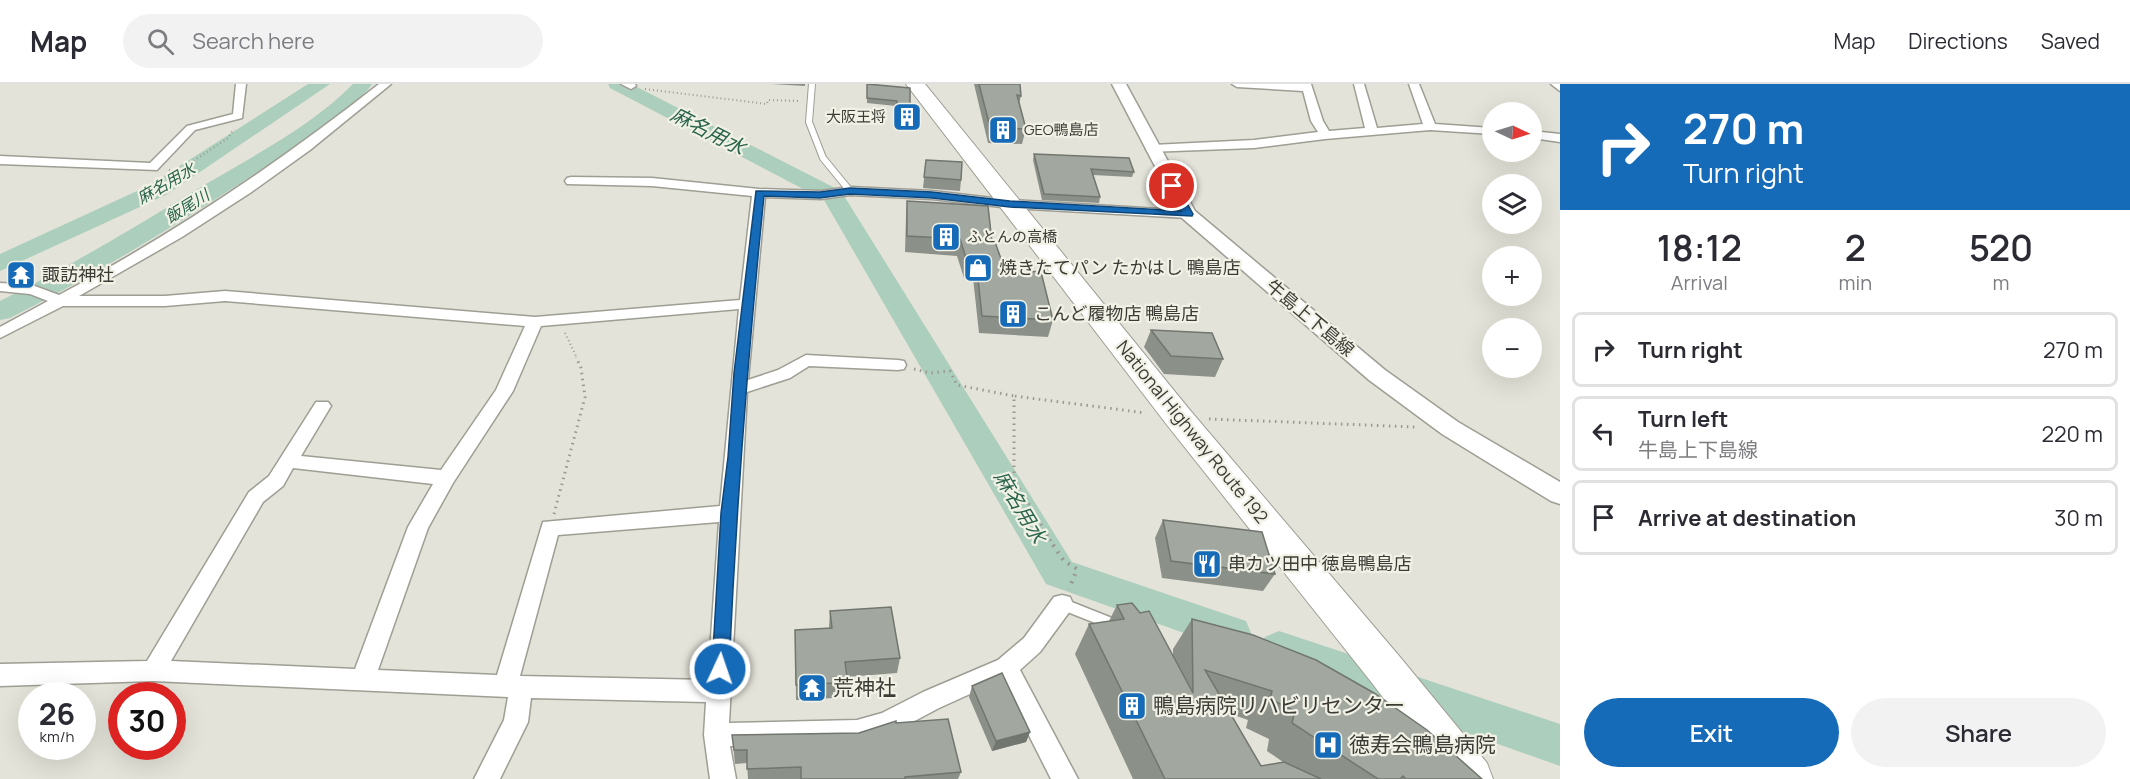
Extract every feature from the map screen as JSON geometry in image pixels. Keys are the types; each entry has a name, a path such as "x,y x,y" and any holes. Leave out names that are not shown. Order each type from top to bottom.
{"highway":[{"name":"National Highway Route 192","path":"915,84 1178,417 1386,670 1471,779"}],"main road":[{"name":"牛島上下島線","path":"1119,84 1188,214 1377,375 1450,428 1560,494"}],"street":[{"path":"0,160 153,167 191,128 238,116 242,84"},
{"path":"0,333 190,225 259,180 386,84"},
{"path":"1237,84 1307,86 1317,121 1325,135"},
{"path":"1359,84 1372,132"},
{"path":"1414,84 1430,127"},
{"path":"1556,84 1560,88"},
{"path":"1152,149 1254,144 1325,135 1430,127 1482,130"},
{"path":"1542,136 1560,138"},
{"path":"571,181 652,182 759,193 820,195 844,192 932,195 1010,204 1188,214"},
{"path":"723,779 716,735 729,513 759,193"},
{"path":"0,287 32,290 57,299 165,302 225,296 535,322 747,304"},
{"path":"363,680 418,527 446,478 504,392 535,322"},
{"path":"739,389 784,374 806,360 898,365"},
{"path":"153,671 256,497 276,481 322,406"},
{"path":"288,461 446,478"},
{"path":"487,779 516,722 513,686 550,528 729,513"},
{"path":"716,735 857,732 887,723 931,700 1006,668 1032,645 1066,595"},
{"path":"1006,668 1065,779"},
{"path":"0,675 153,671 513,686 719,691"}],"lane":[{"path":"812,84 809,122 823,158 844,192"},
{"path":"1066,595 1128,630"}],"path":[{"path":"629,85 766,104 768,100 810,102"},
{"path":"153,167 176,172 227,139 238,116"},
{"path":"550,528 585,397 581,368 573,346 558,321"},
{"path":"930,373 950,371 957,385 1014,396 1178,417 1246,422 1450,428"},
{"path":"1014,396 1014,479 1064,561 1077,569 1066,595"}],"building":[{"path":"867,84 910,88 910,117 897,116 897,101 867,98"},
{"path":"979,84 1020,84 1021,96 1017,95 1026,129 990,127"},
{"path":"1034,154 1129,158 1134,172 1091,169 1100,197 1044,194"},
{"path":"926,160 962,162 961,180 924,177"},
{"path":"907,201 988,206 992,242 995,242 1005,270 1041,272 1053,320 982,316 976,261 967,261 960,239 907,236"},
{"path":"1151,330 1212,333 1223,359 1171,356"},
{"path":"1163,520 1262,532 1275,574 1171,561"},
{"path":"1132,603 1140,613 1149,611 1193,693 1192,619 1253,635 1316,660 1374,693 1427,730 1482,779 1406,779 1403,776 1400,779 1378,779 1292,723 1295,711 1270,699 1272,691 1205,670 1261,766 1284,762 1321,779 1165,779 1089,624 1124,619 1117,605"},
{"path":"891,607 900,658 845,662 847,677 834,677 834,683 796,685 795,630 832,628 830,611"},
{"path":"1002,673 1030,732 996,741 972,686"},
{"path":"948,719 961,772 905,777 905,779 801,779 801,767 747,769 747,750 734,750 732,735 859,733 896,721 896,723"}],"waterway":[{"name":"麻名用水","path":"0,263 158,190 321,84"},
{"name":"飯尾川","path":"0,312 68,278 255,164 341,107 363,84"},
{"name":"麻名用水","path":"617,84 833,196 1059,573 1232,633"},
{"name":"麻名用水","path":"1279,649 1560,745"}],"place":[{"name":"大阪王将","path":"907,117"},
{"name":"GEO鴨島店","path":"1003,130"},
{"name":"ふとんの高橋","path":"946,237"},
{"name":"焼きたてパン たかはし 鴨島店","path":"978,268"},
{"name":"諏訪神社","path":"21,275"},
{"name":"こんど履物店 鴨島店","path":"1013,314"},
{"name":"串カツ田中 徳島鴨島店","path":"1207,564"},
{"name":"荒神社","path":"812,688"},
{"name":"鴨島病院リハビリセンター","path":"1132,706"},
{"name":"徳寿会鴨島病院","path":"1328,745"}],"route":[{"path":"720,669 740,373 759,193 820,195 850,191 932,195 1010,204 1188,214 1172,186"}]}
